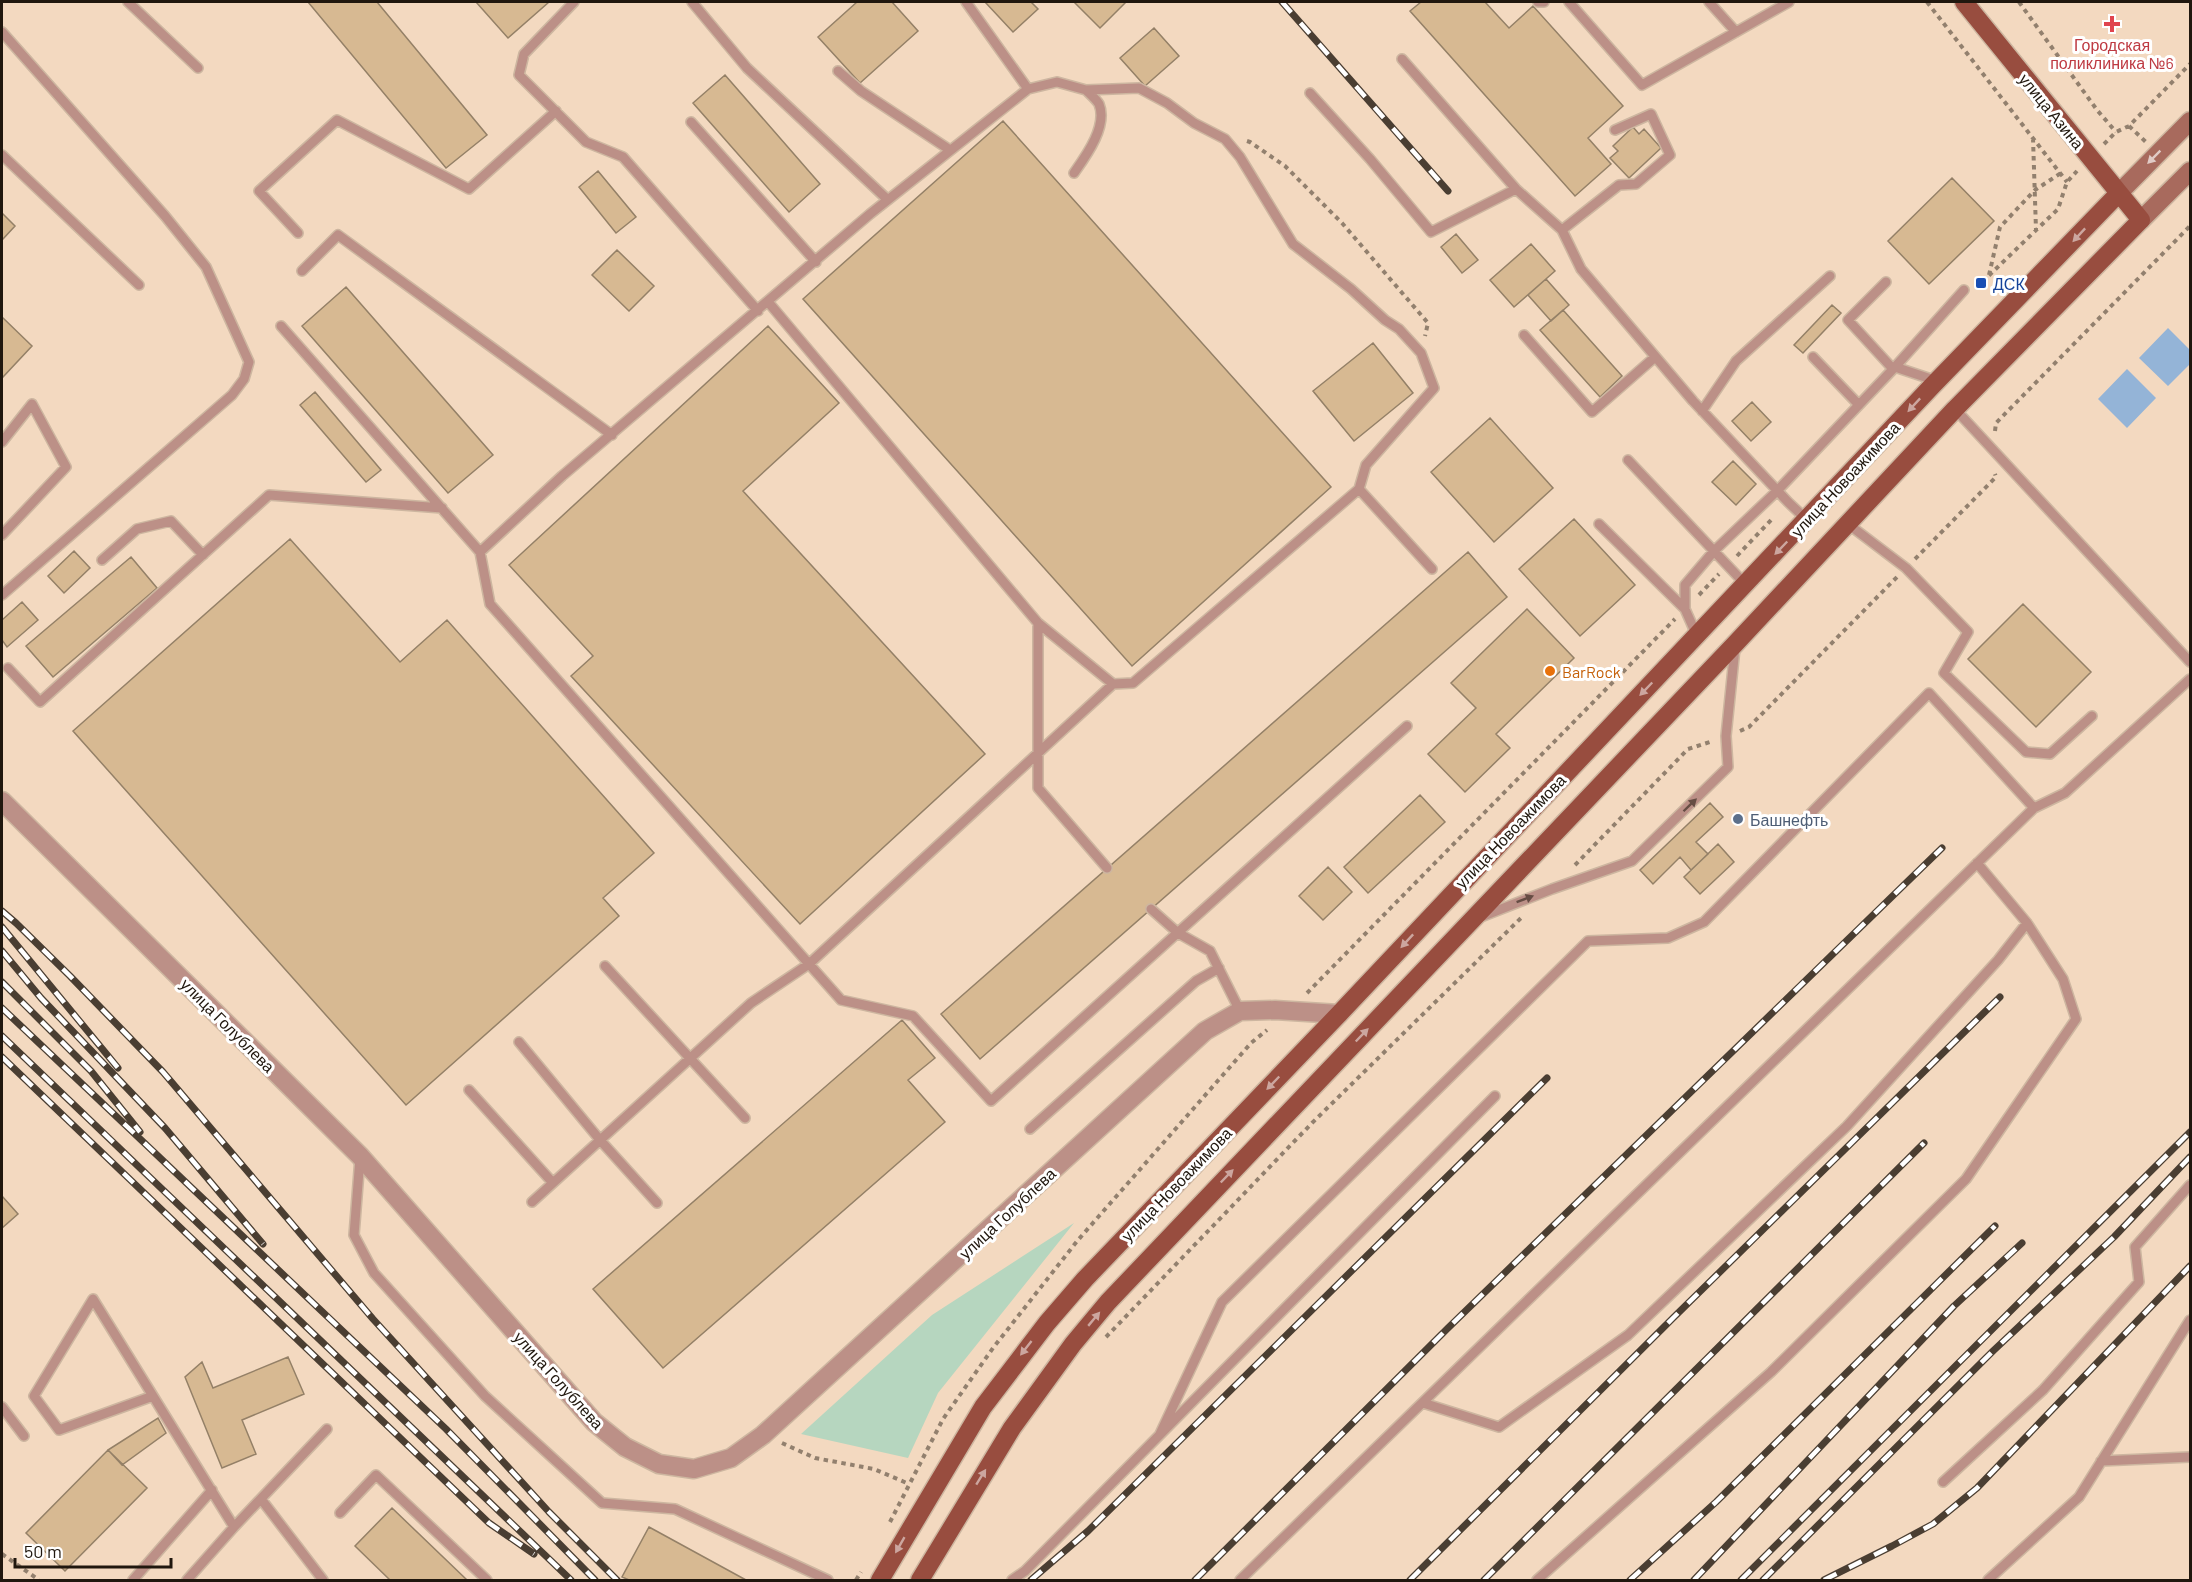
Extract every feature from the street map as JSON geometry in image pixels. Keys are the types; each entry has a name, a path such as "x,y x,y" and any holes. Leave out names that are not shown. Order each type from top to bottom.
{"main road":[{"name":"улица Азина","path":"1967,3 2141,220"},
{"name":"улица Новоажимова","path":"880,1581 983,1407 1084,1279 1339,1014 1936,381 2190,121"},
{"name":"улица Новоажимова","path":"920,1581 1012,1428 1073,1344 1108,1302 1735,644 1955,409 2190,171"}],"street":[{"name":"улица Голублева","path":"2,801 360,1156 594,1422 625,1447 659,1464 694,1469 731,1458 764,1435 1205,1031 1240,1011 1275,1010 1339,1014"}],"lane":[{"path":"128,2 198,68"},
{"path":"575,2 524,54 519,75 586,142 623,157 758,311"},
{"path":"692,2 747,68 888,200"},
{"path":"966,2 1028,89"},
{"path":"1538,2 1544,2"},
{"path":"1569,2 1642,85 1736,32 1774,5 1789,2"},
{"path":"1709,2 1736,32"},
{"path":"2,32 165,216 206,267 249,362 244,379 232,395 2,595"},
{"path":"1402,59 1516,189 1562,230 1581,269 1655,357 1702,411 1807,520"},
{"path":"838,71 861,91 950,150"},
{"path":"480,552 562,476 888,200 1028,89 1057,82 1086,90 1139,88 1167,103 1194,123 1225,139 1240,157 1293,244 1399,329 1421,353 1434,388 1366,465 1359,489 1133,683 1113,684 809,964 751,1003 532,1202"},
{"path":"1074,173 1089,152 1100,126 1099,104 1086,90"},
{"path":"1310,93 1370,159 1431,232 1516,189"},
{"path":"298,233 259,191 337,120 469,189 556,111"},
{"path":"1562,230 1618,185 1636,184 1670,154 1651,114 1616,130"},
{"path":"691,122 816,262"},
{"path":"2,155 139,285"},
{"path":"302,271 338,235 612,435"},
{"path":"1702,411 1736,361 1830,276"},
{"path":"1886,282 1848,320 1894,368 1936,381"},
{"path":"1685,609 1685,585 1714,551 1777,491 1968,291"},
{"path":"769,303 1038,623 1113,684"},
{"path":"281,326 480,552 490,604 841,1000 913,1016 991,1101 1407,726"},
{"path":"1524,335 1592,412 1655,357"},
{"path":"1813,357 1858,405"},
{"path":"2,442 32,404 66,467 2,535"},
{"path":"1955,409 2190,662"},
{"path":"1628,460 1746,585"},
{"path":"1359,489 1432,568"},
{"path":"8,668 40,702 269,495 442,508"},
{"path":"102,560 137,529 171,521 203,555"},
{"path":"1599,524 1685,609 1697,636"},
{"path":"1848,524 1906,568 1968,632 1944,673 2026,752 2050,754 2092,716"},
{"path":"1038,623 1038,788 1107,868"},
{"path":"1470,921 1632,861 1728,767 1726,736 1735,644"},
{"path":"1240,1581 2034,808 2065,793 2190,679"},
{"path":"1160,1434 1222,1302 1588,941 1668,938 1704,922 1929,693 2034,808"},
{"path":"1537,1581 1771,1372 1966,1179 2076,1018 2063,979 2027,923 1977,863"},
{"path":"1151,909 1178,933 1210,951 1240,1011"},
{"path":"1423,1402 1499,1427 1628,1335 1847,1126 1998,960 2027,923"},
{"path":"605,966 745,1118"},
{"path":"1030,1129 1196,981 1219,968"},
{"path":"519,1042 600,1140 657,1203"},
{"path":"469,1090 553,1183"},
{"path":"1012,1581 1495,1096"},
{"path":"360,1156 354,1235 374,1273 501,1412 602,1503 675,1509 828,1581"},
{"path":"1943,1482 2043,1390 2139,1282 2135,1247 2190,1185"},
{"path":"153,1396 59,1430 34,1396 93,1299 212,1490 234,1527"},
{"path":"1988,1581 2079,1497 2190,1320"},
{"path":"2,1407 24,1436"},
{"path":"187,1581 234,1527 327,1429"},
{"path":"2101,1461 2190,1457"},
{"path":"340,1513 376,1475 487,1581"},
{"path":"133,1581 212,1490"},
{"path":"261,1499 323,1581"}],"path":[{"path":"1927,2 2067,182 2058,209 1988,276 1968,291"},
{"path":"2019,2 2097,110 2116,132"},
{"path":"2129,126 2190,64"},
{"path":"2033,137 2036,231"},
{"path":"1225,139 1250,142 1285,166 1342,223 1428,324 1421,353"},
{"path":"1988,276 2000,227 2035,190 2061,174"},
{"path":"902,1500 943,1419 993,1348 1078,1240 1251,1043 1288,1012 1728,566 1788,502"},
{"path":"764,1435 815,1458 874,1469 909,1484"},
{"path":"2,1554 39,1581"}],"green space":[{"path":"1074,1223 938,1393 908,1458 801,1434 932,1315"}],"water":[{"path":"2168,328 2190,350 2190,364 2168,386 2139,358"},
{"path":"2127,369 2156,398 2127,428 2098,399"}],"building":[{"path":"308,2 377,2 487,135 446,168"},
{"path":"476,2 549,2 508,38"},
{"path":"857,2 892,2 918,31 860,83 818,37"},
{"path":"985,2 1031,2 1038,9 1013,32"},
{"path":"1074,2 1126,2 1100,28"},
{"path":"1421,2 1485,2 1509,28 1533,6 1623,106 1588,138 1611,164 1575,196 1410,11"},
{"path":"1154,28 1179,56 1145,86 1120,58"},
{"path":"725,75 820,184 789,212 693,103"},
{"path":"1003,121 1331,487 1132,666 803,299"},
{"path":"1633,127 1639,134 1644,129 1661,148 1629,178 1610,158 1618,151 1613,146"},
{"path":"598,171 636,217 616,233 579,187"},
{"path":"1952,178 1994,221 1929,284 1888,241"},
{"path":"2,213 15,226 2,240"},
{"path":"1456,234 1478,260 1462,273 1441,247"},
{"path":"1531,244 1555,271 1514,307 1490,280"},
{"path":"617,250 654,286 629,311 592,275"},
{"path":"1546,279 1569,305 1551,321 1528,295"},
{"path":"346,287 493,455 448,493 302,326"},
{"path":"1832,305 1841,313 1803,353 1794,345"},
{"path":"1563,310 1622,376 1600,397 1540,330"},
{"path":"2,317 32,346 2,378"},
{"path":"768,326 839,403 743,491 985,754 800,924 571,676 593,656 509,565"},
{"path":"1373,343 1413,393 1354,441 1313,391"},
{"path":"315,392 381,470 366,482 300,405"},
{"path":"1752,402 1771,422 1751,441 1732,421"},
{"path":"1490,418 1553,488 1494,542 1431,472"},
{"path":"1733,461 1756,484 1736,505 1712,482"},
{"path":"1574,519 1635,585 1580,636 1519,569"},
{"path":"290,539 400,662 447,620 654,853 603,898 619,916 406,1105 73,731"},
{"path":"74,551 90,568 64,593 48,576"},
{"path":"1468,552 1507,597 980,1059 941,1014"},
{"path":"131,557 157,588 53,677 26,646"},
{"path":"22,602 38,620 7,647 2,640 2,620"},
{"path":"2023,604 2091,672 2036,727 1968,659"},
{"path":"1527,609 1574,658 1496,734 1510,748 1465,792 1428,754 1476,708 1451,683"},
{"path":"1420,795 1445,822 1368,893 1344,867"},
{"path":"1710,803 1723,817 1696,842 1708,854 1691,870 1680,857 1653,884 1640,870"},
{"path":"1718,844 1734,862 1700,894 1684,877"},
{"path":"1328,867 1352,892 1323,920 1299,896"},
{"path":"902,1020 935,1058 908,1080 945,1122 663,1368 593,1289"},
{"path":"2,1196 18,1214 2,1228"},
{"path":"288,1357 304,1394 242,1420 256,1454 222,1468 185,1377 202,1362 213,1388"},
{"path":"158,1418 166,1433 122,1465 108,1450"},
{"path":"108,1450 147,1488 65,1571 26,1533"},
{"path":"392,1508 467,1580 390,1580 355,1546"},
{"path":"649,1527 746,1580 629,1580 622,1577"}],"railway":[{"path":"1282,2 1448,191"},
{"path":"1195,1580 1448,1328 1942,848"},
{"path":"2,911 70,976 163,1072 373,1319 549,1512 617,1580"},
{"path":"2,927 118,1068"},
{"path":"2,951 41,998 165,1128 263,1244"},
{"path":"2,982 91,1071 140,1132"},
{"path":"1410,1580 2000,997"},
{"path":"2,1008 446,1429 595,1580"},
{"path":"2,1036 571,1580"},
{"path":"2,1057 489,1523 534,1554"},
{"path":"1031,1580 1088,1531 1547,1078"},
{"path":"1741,1580 2190,1132"},
{"path":"1484,1580 1924,1143"},
{"path":"1763,1580 1993,1351 2114,1237 2190,1157"},
{"path":"1630,1580 1716,1502 1995,1226"},
{"path":"1694,1580 1954,1306 2022,1243"},
{"path":"1824,1580 1933,1524 1977,1488 2190,1266"}],"place":[{"name":"Городская поликлиника №6","path":"2112,24"},
{"name":"ДСК","path":"1981,283"},
{"name":"BarRock","path":"1550,671"},
{"name":"Башнефть","path":"1738,819"}]}
